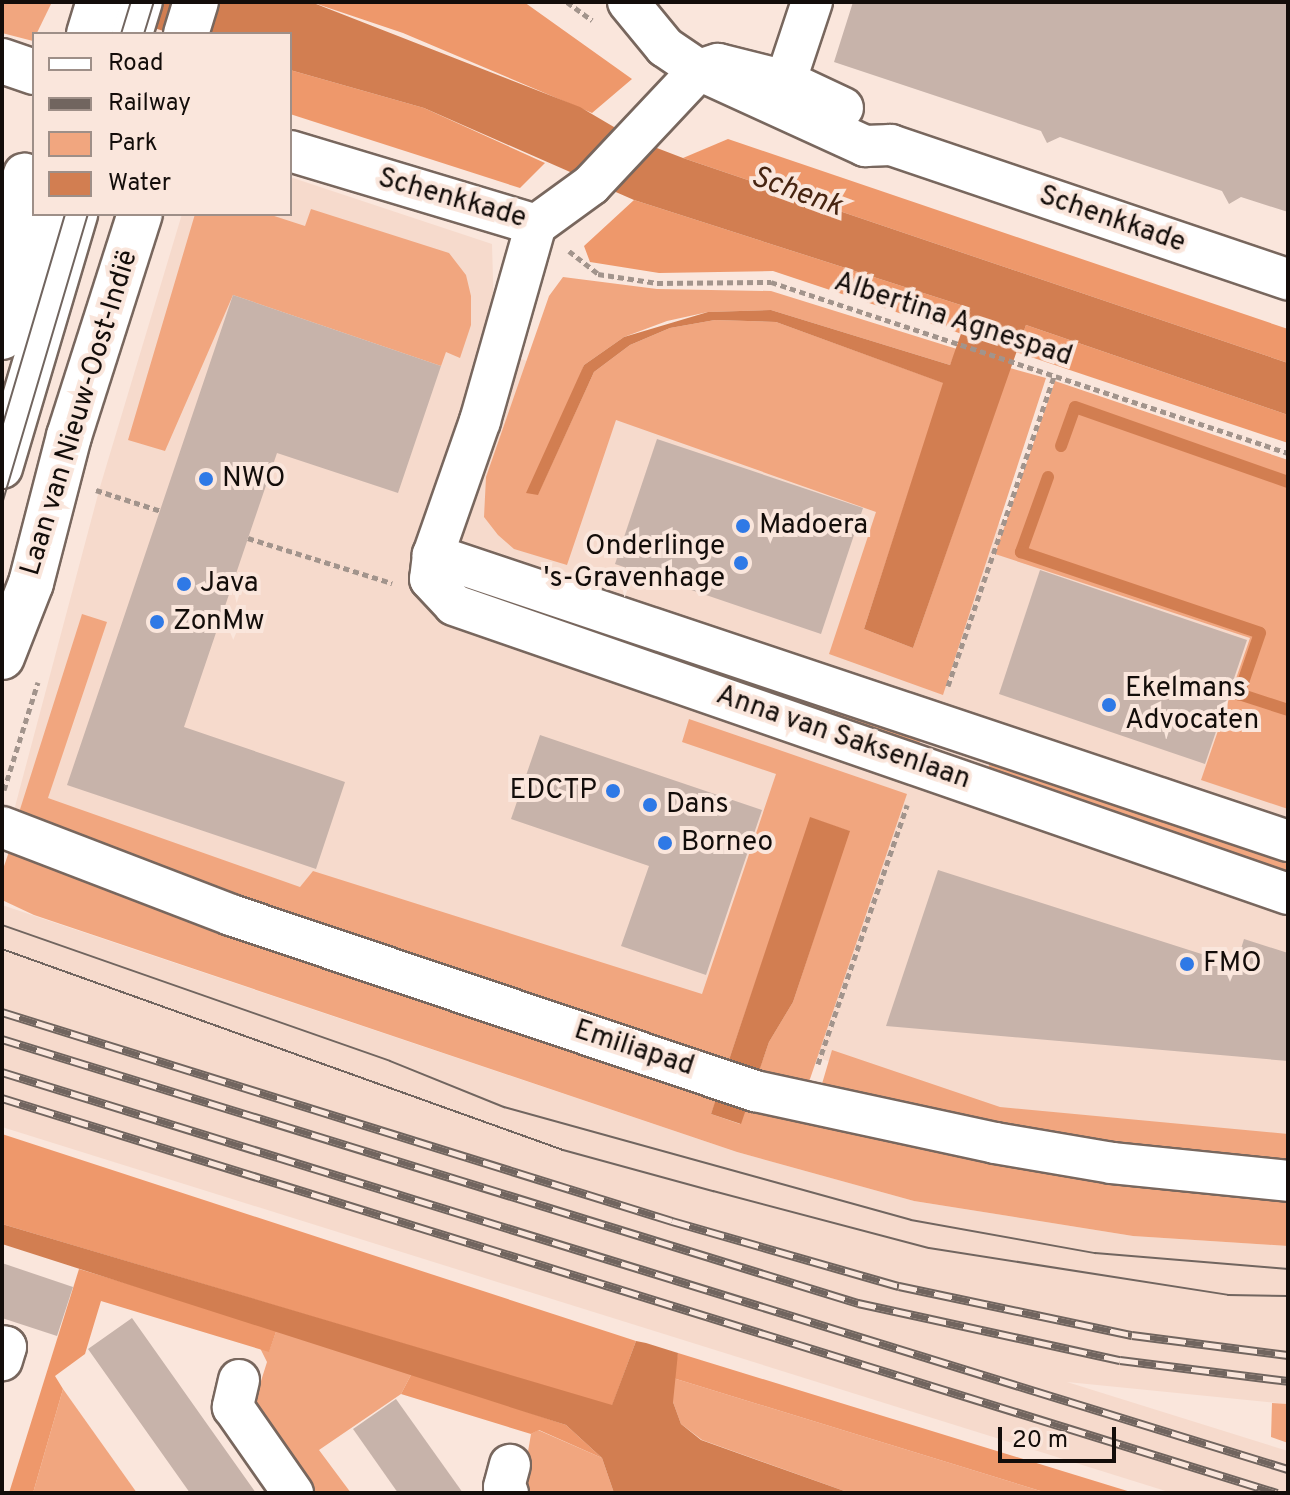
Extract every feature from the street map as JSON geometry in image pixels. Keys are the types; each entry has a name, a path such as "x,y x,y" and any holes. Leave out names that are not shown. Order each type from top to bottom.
{"main road":[{"path":"187,32 196,2"},
{"path":"2,61 32,71"},
{"path":"2,337 40,216"},
{"name":"Laan van Nieuw-Oost-Indië","path":"2,657 31,583 69,436 139,216"}],"street":[{"path":"628,2 665,47 699,70"},
{"path":"782,95 812,2"},
{"name":"Schenkkade","path":"292,152 536,225 591,185 638,139 699,70 718,64 782,95 874,122 891,145 1288,279"},
{"path":"2,240 20,176"},
{"name":"Laan van Nieuw-Oost-Indië","path":"2,468 76,216"},
{"path":"433,555 480,421 536,225"},
{"name":"Anna van Saksenlaan","path":"1288,841 433,555 430,579 454,605 1288,894"},
{"name":"Emiliapad","path":"2,827 231,915 755,1091 1024,1148 1288,1181"},
{"path":"2,1346 6,1347 2,1360"},
{"path":"239,1380 233,1407 293,1493"}],"path":[{"name":"Albertina Agnespad","path":"598,274 657,283 771,282 948,337 1288,453"},
{"path":"91,488 161,511"},
{"path":"248,538 388,582"}],"shaded area":[{"path":"311,2 524,2 632,79 592,113 403,33"},
{"path":"292,71 424,108 545,163 520,188 292,115"},
{"path":"728,139 1288,329 1288,363 683,158"},
{"path":"292,178 492,244 495,350 1288,623 1288,1145 1002,1117 769,1042 726,1069 12,818 100,487 181,216 292,216"},
{"path":"634,200 970,308 962,334 773,271 659,273 590,262 584,246"},
{"path":"1026,325 1288,415 1288,443 1016,352"},
{"path":"2,905 737,1152 914,1201 1133,1236 1288,1246 1288,1404 1067,1382 1288,1451 1288,1493 1172,1493 2,1127"},
{"path":"2,1134 636,1341 612,1406 2,1224"},
{"path":"79,1269 277,1329 269,1352 101,1301 85,1354 55,1376 63,1389 33,1493 9,1493"},
{"path":"678,1353 1134,1493 1047,1493 673,1378"},
{"path":"412,1373 566,1425 602,1458 539,1430 531,1434 401,1394"}],"green space":[{"path":"2,2 52,2 37,32 32,32 32,41 2,33"},
{"path":"311,209 449,253 466,275 471,296 471,325 460,358 446,352 441,366 233,295 165,451 128,440 194,216 274,216 305,226"},
{"path":"563,277 657,289 771,291 957,349 950,365 771,310 708,312 667,321 624,337 584,365 538,494 594,372 630,345 670,328 715,320 776,322 944,383 864,629 913,648 1010,368 1046,378 943,695 829,654 876,512 616,420 567,565 514,549 498,535 484,517 486,477 549,296"},
{"path":"1055,381 1288,460 1288,809 1201,780 1250,638 995,554"},
{"path":"82,614 107,622 48,798 300,887 313,871 702,994 776,774 682,742 689,719 907,794 810,1079 804,1088 756,1079 769,1042 793,1002 849,831 811,818 725,1072 16,822"},
{"path":"585,614 924,730 916,753 577,637"},
{"path":"991,760 1288,852 1288,878 988,769"},
{"path":"14,837 720,1090 711,1114 740,1124 749,1099 1288,1188 1288,1246 1133,1236 914,1201 737,1152 34,915 2,900 2,872"},
{"path":"832,1050 1000,1107 1288,1134 1288,1172 1147,1157 819,1094"},
{"path":"277,1329 412,1373 401,1394 319,1450 351,1493 314,1493 257,1413 255,1400 267,1362 260,1348 269,1351"},
{"path":"673,1378 1047,1493 850,1493 702,1440 681,1424 673,1402"},
{"path":"63,1389 137,1493 33,1493"},
{"path":"1272,1403 1288,1404 1288,1443 1271,1437"},
{"path":"538,1430 602,1458 614,1493 521,1493 531,1434"}],"water":[{"path":"72,2 311,2 580,107 636,140 683,158 1288,363 1288,415 1026,325 913,648 864,629 943,383 776,322 715,320 670,328 630,345 594,372 538,495 526,493 584,365 624,337 708,312 771,310 950,365 970,308 634,200 424,108 292,71 292,32 167,32"},
{"path":"810,817 850,831 793,1002 769,1042 741,1124 711,1114"},
{"path":"2,1224 612,1405 636,1341 678,1353 673,1402 681,1424 701,1440 850,1493 614,1493 602,1458 566,1425 2,1244"}],"building":[{"path":"853,2 1288,2 1288,212 1241,197 1229,204 1222,191 1060,137 1047,143 1041,131 834,62"},
{"name":"Java","path":"233,295 441,366 398,493 277,453 184,727 345,782 316,869 67,785"},
{"name":"Madoera","path":"657,439 863,508 821,634 615,564"},
{"path":"1040,570 1247,640 1205,764 999,694"},
{"name":"Borneo","path":"540,735 762,810 706,975 621,946 649,866 511,819"},
{"path":"938,870 1236,965 1244,939 1288,953 1288,1061 886,1026"},
{"path":"2,1263 73,1287 57,1336 2,1318"},
{"path":"132,1318 256,1493 190,1493 88,1349"},
{"path":"396,1399 463,1493 398,1493 353,1429"}],"waterway":[{"path":"1061,446 1075,407 1288,482"},
{"path":"1048,477 1021,552 1260,633 1239,694 1288,710"}],"tram line":[{"path":"122,32 131,2"},
{"path":"145,32 154,2"},
{"path":"2,427 64,216"},
{"path":"2,504 87,216"},
{"path":"2,925 390,1061 504,1107 911,1220 1095,1253 1288,1269"},
{"path":"2,949 563,1150 713,1191 929,1248 1228,1295 1288,1296"}],"railway":[{"path":"2,1012 672,1221 899,1286 1132,1335 1288,1355"},
{"path":"2,1039 858,1303 1120,1360 1288,1381"},
{"path":"2,1072 1288,1469"},
{"path":"2,1098 1277,1493"}],"place":[{"name":"NWO","path":"206,479"},
{"name":"Madoera","path":"743,526"},
{"name":"Onderlinge 's-Gravenhage","path":"741,563"},
{"name":"Java","path":"184,584"},
{"name":"ZonMw","path":"157,622"},
{"name":"Ekelmans Advocaten","path":"1109,705"},
{"name":"EDCTP","path":"613,791"},
{"name":"Dans","path":"650,805"},
{"name":"Borneo","path":"665,843"},
{"name":"FMO","path":"1187,964"}],"water label":[{"name":"Schenk","path":"796,193"}]}
